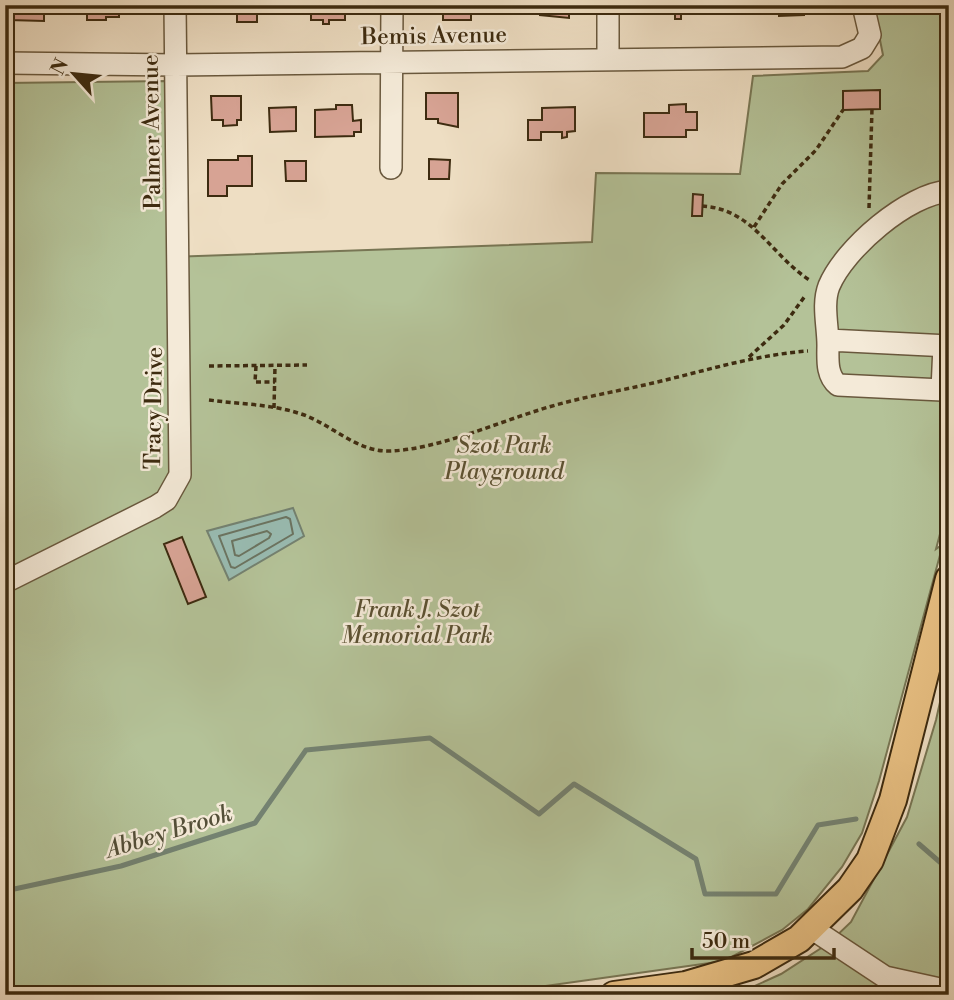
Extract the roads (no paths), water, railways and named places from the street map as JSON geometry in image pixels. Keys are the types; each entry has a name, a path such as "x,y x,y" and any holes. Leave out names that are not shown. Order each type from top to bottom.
{"main road":[{"path":"614,995 686,985 738,971 784,949 811,928 850,889 875,850 904,764 949,579"}],"street":[{"name":"Palmer Avenue","path":"175,5 180,258"},
{"path":"391,168 392,5"},
{"path":"608,5 608,59"},
{"name":"Bemis Avenue","path":"5,63 176,65 842,57 863,48 870,35 863,5"},
{"path":"828,344 946,346 942,390 838,385 831,376 820,287 833,279 860,244 897,210 923,198 949,191"},
{"name":"Tracy Drive","path":"5,582 155,508 177,484 181,462 180,258"},
{"path":"811,928 885,977 949,991"}],"water":[{"path":"293,508 304,536 229,580 207,531"}],"waterway":[{"name":"Abbey Brook","path":"5,891 121,866 255,823 306,750 430,738 539,814 574,784 696,859 705,894 776,894 818,825 856,819"},
{"name":"Abbey Brook","path":"919,844 949,870"}],"park label":[{"name":"Szot Park Playground","path":"504,458"},
{"name":"Frank J. Szot Memorial Park","path":"417,622"}]}
